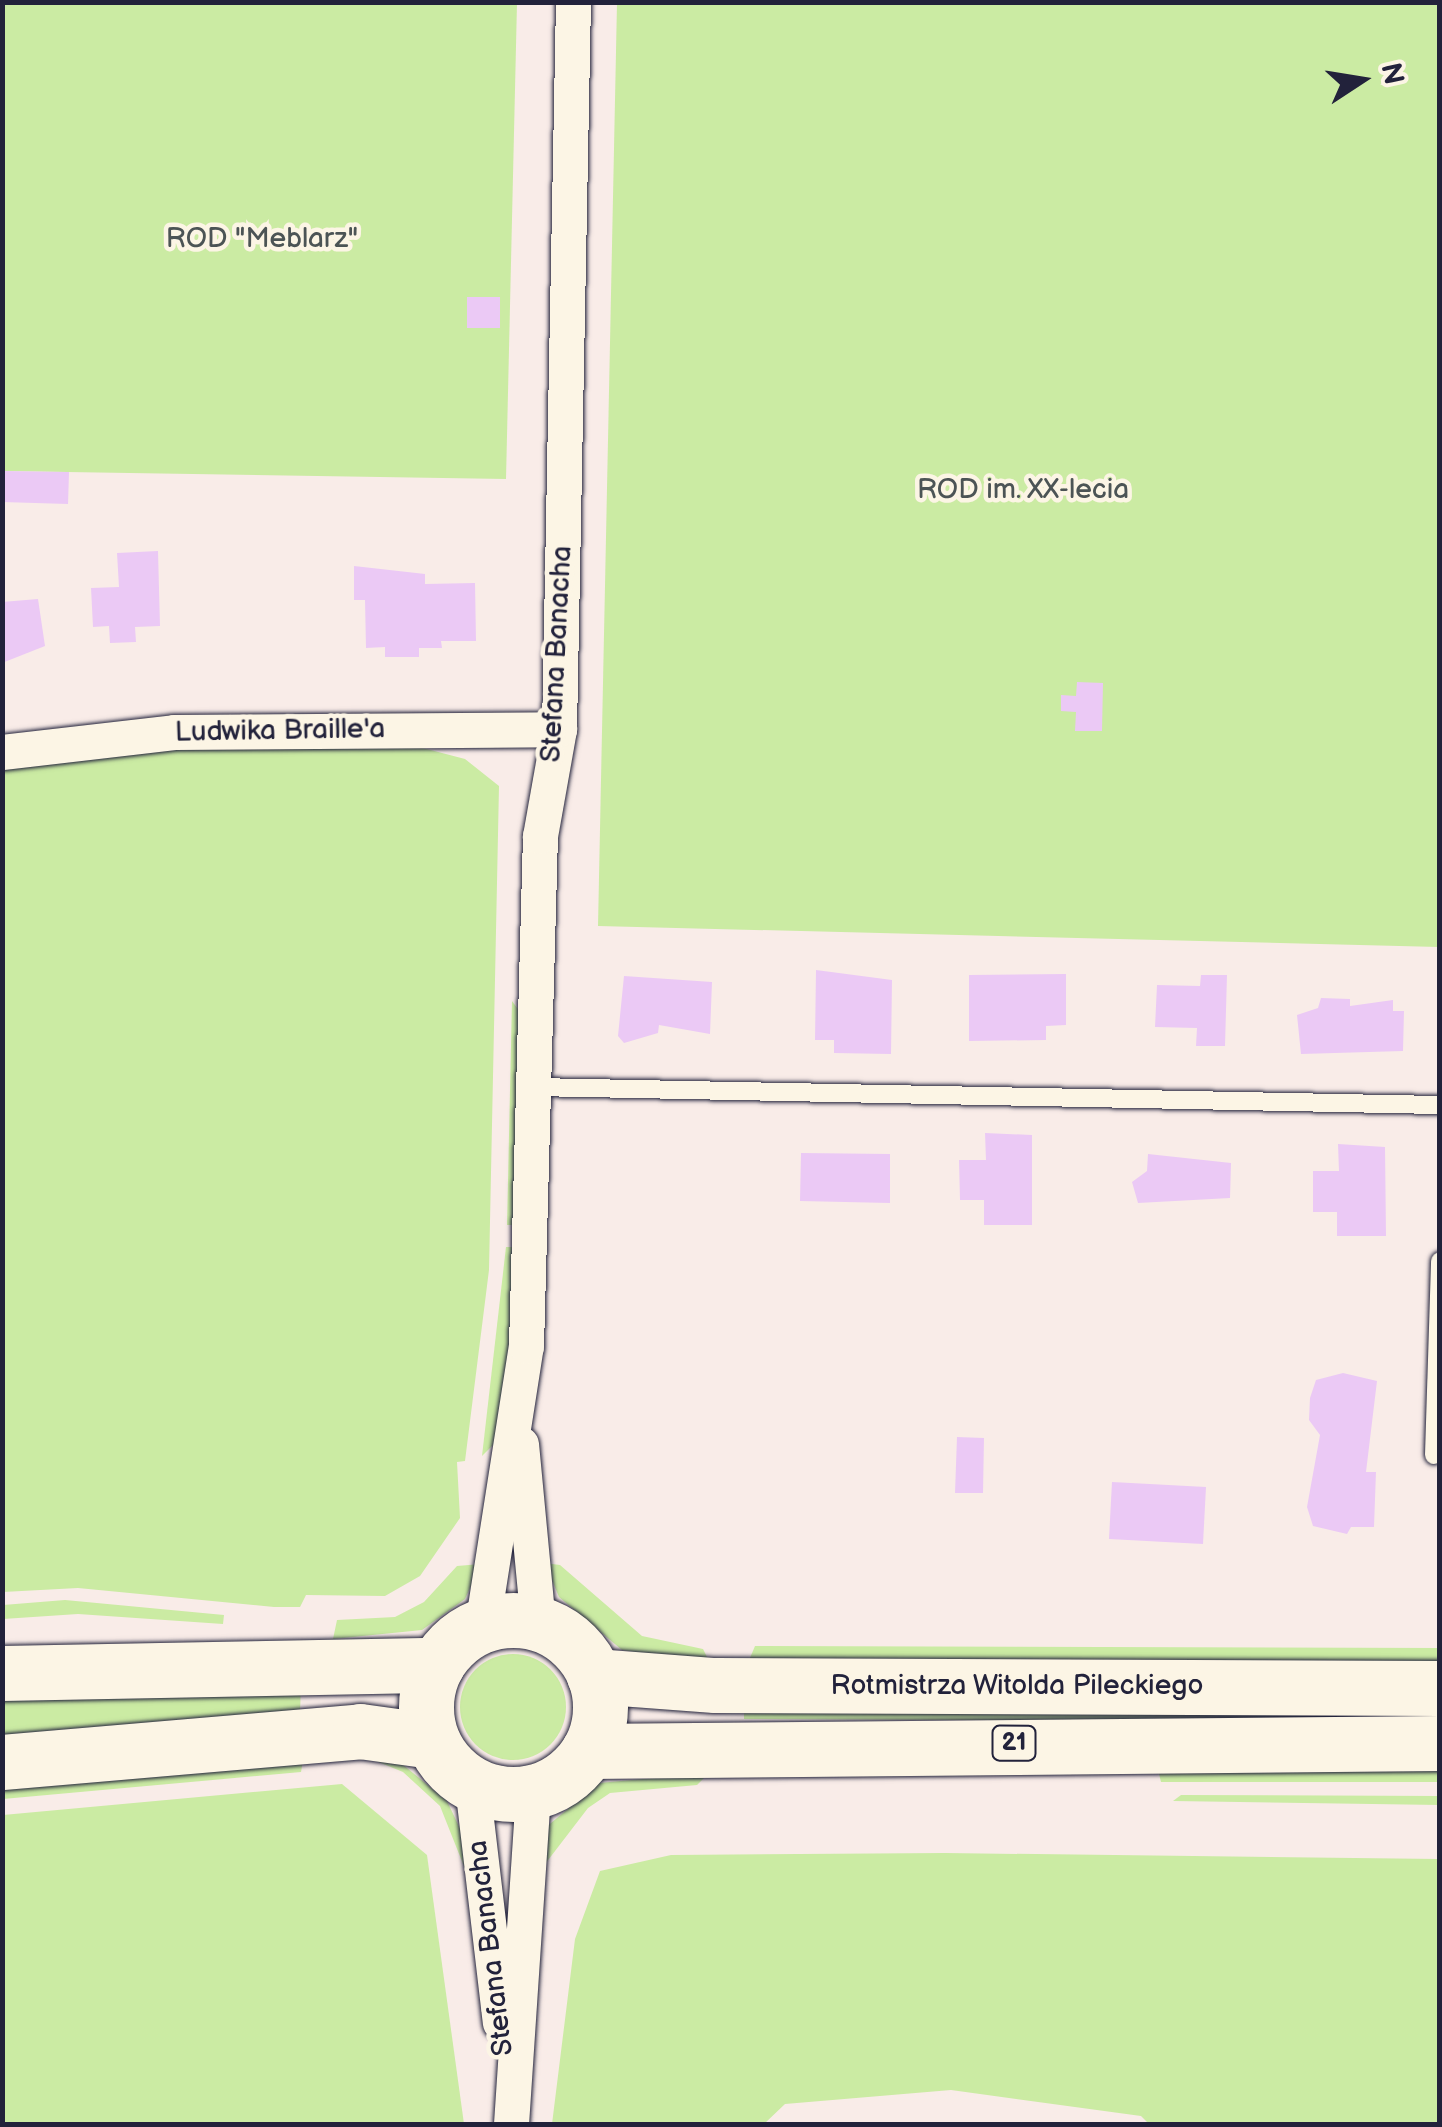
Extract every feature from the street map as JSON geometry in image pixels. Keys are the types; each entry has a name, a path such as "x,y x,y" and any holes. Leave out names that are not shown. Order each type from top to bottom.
{"main road":[{"path":"538,1624 562,1636 594,1676 598,1727 588,1752 564,1778 532,1792 472,1784 432,1741 427,1689 436,1665 482,1626 538,1624"},
{"path":"2,1673 436,1665"},
{"name":"Rotmistrza Witolda Pileckiego","path":"594,1676 715,1685 1440,1688"},
{"path":"2,1762 360,1731 432,1741"},
{"name":"Rotmistrza Witolda Pileckiego","path":"588,1752 757,1744 1440,1743"}],"street":[{"name":"Stefana Banacha","path":"538,1624 519,1423 540,836 559,729 573,2"},
{"name":"Ludwika Braille'a","path":"2,752 174,732 559,729"},
{"name":"Stefana Banacha","path":"482,1626 499,1494 519,1423"},
{"name":"Stefana Banacha","path":"472,1784 511,2118"},
{"name":"Stefana Banacha","path":"511,2118 532,1792"}],"lane":[{"path":"534,1087 1440,1105"},
{"path":"1434,1455 1440,1260"}],"green space":[{"name":"ROD \"Meblarz\"","path":"3,3 517,3 506,479 3,471"},
{"name":"ROD im. XX-lecia","path":"617,3 1439,3 1439,947 598,926"},
{"path":"419,747 465,759 499,786 489,1270 465,1461 457,1462 460,1518 420,1576 385,1596 306,1595 300,1607 274,1607 78,1588 3,1592 3,765 118,749"},
{"path":"512,1001 520,1012 516,1225 507,1225"},
{"path":"506,1247 516,1247 513,1330 495,1443 482,1456"},
{"path":"545,1563 560,1565 642,1636 703,1649 711,1665 622,1650 559,1597"},
{"path":"481,1564 465,1599 422,1630 333,1639 337,1620 395,1617 424,1602 457,1566"},
{"path":"65,1600 224,1615 223,1624 78,1614 3,1619 3,1605"},
{"path":"755,1646 1440,1648 1439,1667 747,1665"},
{"path":"513,1654 533,1658 550,1670 562,1687 566,1707 562,1727 550,1744 533,1756 513,1760 493,1756 476,1744 464,1727 460,1707 464,1687 476,1670 493,1658"},
{"path":"301,1684 300,1713 3,1740 2,1692"},
{"path":"744,1704 1439,1707 1440,1722 744,1719"},
{"path":"304,1754 301,1772 3,1799 3,1780"},
{"path":"371,1759 396,1759 447,1801 462,1833 467,1874 440,1806 403,1772"},
{"path":"1439,1761 1439,1782 1161,1782 1157,1766"},
{"path":"709,1773 697,1785 610,1793 588,1808 542,1868 545,1828 599,1783"},
{"path":"342,1784 427,1855 464,2124 3,2124 3,1815"},
{"path":"1181,1795 1439,1796 1440,1805 1173,1801"},
{"path":"945,1853 1439,1859 1439,2124 1149,2124 1141,2116 951,2090 785,2104 764,2124 552,2124 575,1939 600,1871 671,1855"}],"building":[{"path":"467,297 500,297 500,328 467,328"},
{"path":"2,471 69,472 68,504 2,502"},
{"path":"158,551 160,626 135,627 136,642 110,643 109,626 93,627 91,588 119,587 117,553"},
{"path":"354,566 425,574 425,584 475,583 476,641 441,641 442,648 419,648 419,657 385,657 385,647 366,648 365,600 354,600"},
{"path":"38,599 45,646 2,663 2,602"},
{"path":"1077,682 1103,683 1102,731 1075,731 1076,712 1061,711 1061,695 1076,696"},
{"path":"816,970 892,980 891,1054 834,1053 834,1040 815,1040"},
{"path":"1066,974 1066,1025 1046,1026 1046,1040 969,1041 969,975"},
{"path":"1201,975 1227,975 1225,1046 1196,1046 1197,1028 1155,1027 1157,985 1200,986"},
{"path":"624,976 712,982 710,1034 659,1025 658,1033 624,1043 618,1036"},
{"path":"1321,998 1350,999 1350,1006 1393,1000 1393,1011 1404,1011 1403,1051 1301,1054 1297,1015 1318,1008"},
{"path":"985,1133 1032,1135 1032,1225 984,1225 984,1200 960,1200 959,1160 986,1160"},
{"path":"1338,1144 1385,1147 1386,1236 1337,1236 1337,1212 1313,1212 1313,1171 1339,1171"},
{"path":"801,1153 890,1154 890,1203 800,1201"},
{"path":"1148,1154 1231,1163 1230,1198 1138,1203 1132,1182 1147,1171"},
{"path":"1343,1373 1377,1381 1366,1472 1376,1472 1374,1527 1351,1527 1347,1534 1313,1526 1307,1507 1320,1435 1309,1420 1310,1398 1316,1380"},
{"path":"957,1437 984,1438 983,1493 955,1493"},
{"path":"1112,1482 1206,1487 1203,1544 1109,1539"}]}
